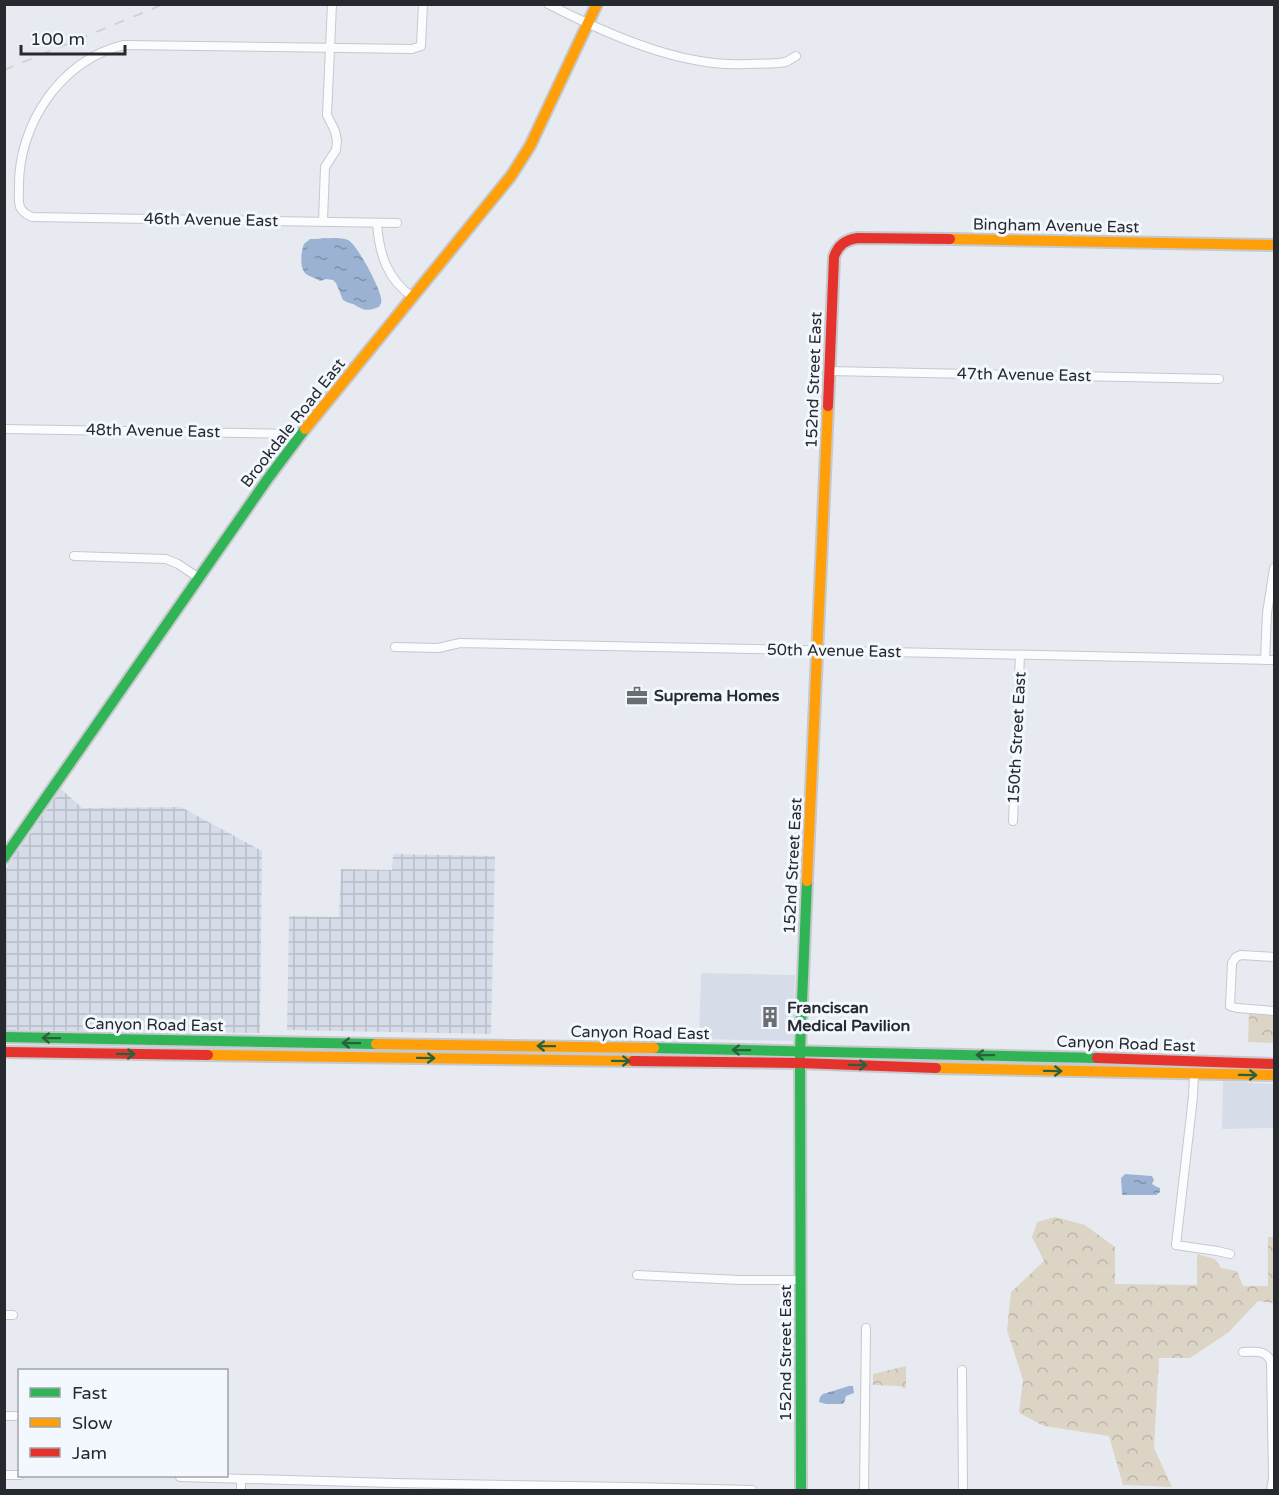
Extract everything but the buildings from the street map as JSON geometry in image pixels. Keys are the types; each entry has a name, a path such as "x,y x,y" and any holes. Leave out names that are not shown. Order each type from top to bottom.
{"main road":[{"name":"Brookdale Road East","path":"4,858 268,477 511,176 530,146 597,4"},
{"name":"Bingham Avenue East","path":"840,245 850,239 863,238 1275,245"},
{"name":"152nd Street East","path":"801,1491 800,1051 834,257 840,245"},
{"name":"Canyon Road East","path":"4,1037 800,1051 1275,1064"},
{"name":"Canyon Road East","path":"4,1052 800,1063 1275,1075"},
{"path":"1129,1072 1131,1067 1178,1060"}],"street":[{"path":"323,221 326,167 336,150 337,141 327,115 332,4"},
{"path":"330,48 407,49 421,46 423,4"},
{"path":"548,4 588,25 632,42 698,61 779,63 796,56"},
{"name":"46th Avenue East","path":"330,48 124,45 103,52 78,67 55,88 38,112 28,134 21,162 19,206 21,211 32,217 397,223"},
{"path":"377,223 381,255 390,274 400,287 413,297"},
{"name":"47th Avenue East","path":"829,371 1219,379"},
{"name":"48th Avenue East","path":"4,429 301,434"},
{"path":"74,556 166,559 199,578"},
{"path":"1265,660 1267,613 1275,568"},
{"name":"50th Avenue East","path":"395,647 438,648 460,644 1275,660"},
{"name":"150th Street East","path":"1013,821 1020,655"},
{"path":"1275,957 1241,955 1236,957 1232,963 1230,1006 1275,1011"},
{"path":"1194,1073 1176,1245 1230,1254"},
{"path":"637,1275 739,1280 801,1280"},
{"path":"864,1491 866,1328"},
{"path":"1243,1352 1262,1352 1271,1362 1273,1479 1271,1491"},
{"path":"962,1370 963,1491"},
{"path":"4,1416 15,1416"},
{"path":"180,1477 330,1486 631,1487 752,1491"},
{"path":"241,1479 241,1491"}],"shaded area":[{"path":"61,789 82,808 181,807 262,851 260,1033 5,1030 5,870"},
{"path":"393,854 495,856 491,1034 287,1030 289,916 339,917 341,869 392,870"},
{"path":"701,973 795,975 793,1041 699,1039"},
{"path":"1223,1081 1274,1084 1273,1128 1222,1129"}],"green space":[{"path":"1249,1014 1274,1015 1274,1043 1248,1042"},
{"path":"1055,1217 1085,1225 1115,1247 1115,1284 1197,1285 1197,1254 1215,1259 1221,1268 1237,1271 1243,1286 1268,1286 1268,1237 1274,1237 1274,1303 1258,1301 1229,1332 1190,1358 1159,1358 1154,1448 1172,1487 1123,1485 1109,1436 1044,1426 1019,1413 1023,1380 1007,1330 1011,1292 1044,1261 1032,1237 1037,1222"},
{"path":"906,1366 906,1389 899,1386 873,1385 873,1374"}],"water":[{"path":"339,238 352,243 377,285 381,300 379,307 365,310 346,302 333,280 320,281 306,274 302,267 301,255 304,244 310,239"},
{"path":"1125,1174 1152,1176 1154,1180 1152,1184 1160,1188 1160,1192 1156,1195 1123,1195 1121,1178"},
{"path":"853,1386 854,1393 846,1396 844,1403 819,1402 823,1394"}],"railway":[{"path":"4,70 164,4"}],"traffic: fast":[{"path":"4,858 269,477 305,429"},
{"path":"801,1490 800,1051 807,881"},
{"path":"4,1037 376,1044"},
{"path":"654,1048 1097,1058"}],"traffic: slow":[{"path":"305,429 511,176 530,146 597,4"},
{"path":"950,239 1274,245"},
{"path":"807,881 828,406"},
{"path":"376,1044 654,1048"},
{"path":"208,1055 633,1061"},
{"path":"936,1068 1274,1075"}],"traffic: jam":[{"path":"828,406 834,257 840,246 849,240 858,238 950,239"},
{"path":"4,1052 208,1055"},
{"path":"1097,1058 1274,1064"},
{"path":"633,1061 800,1063 936,1068"}],"place":[{"name":"Suprema Homes","path":"637,696"},
{"name":"Franciscan Medical Pavilion","path":"770,1017"}]}
